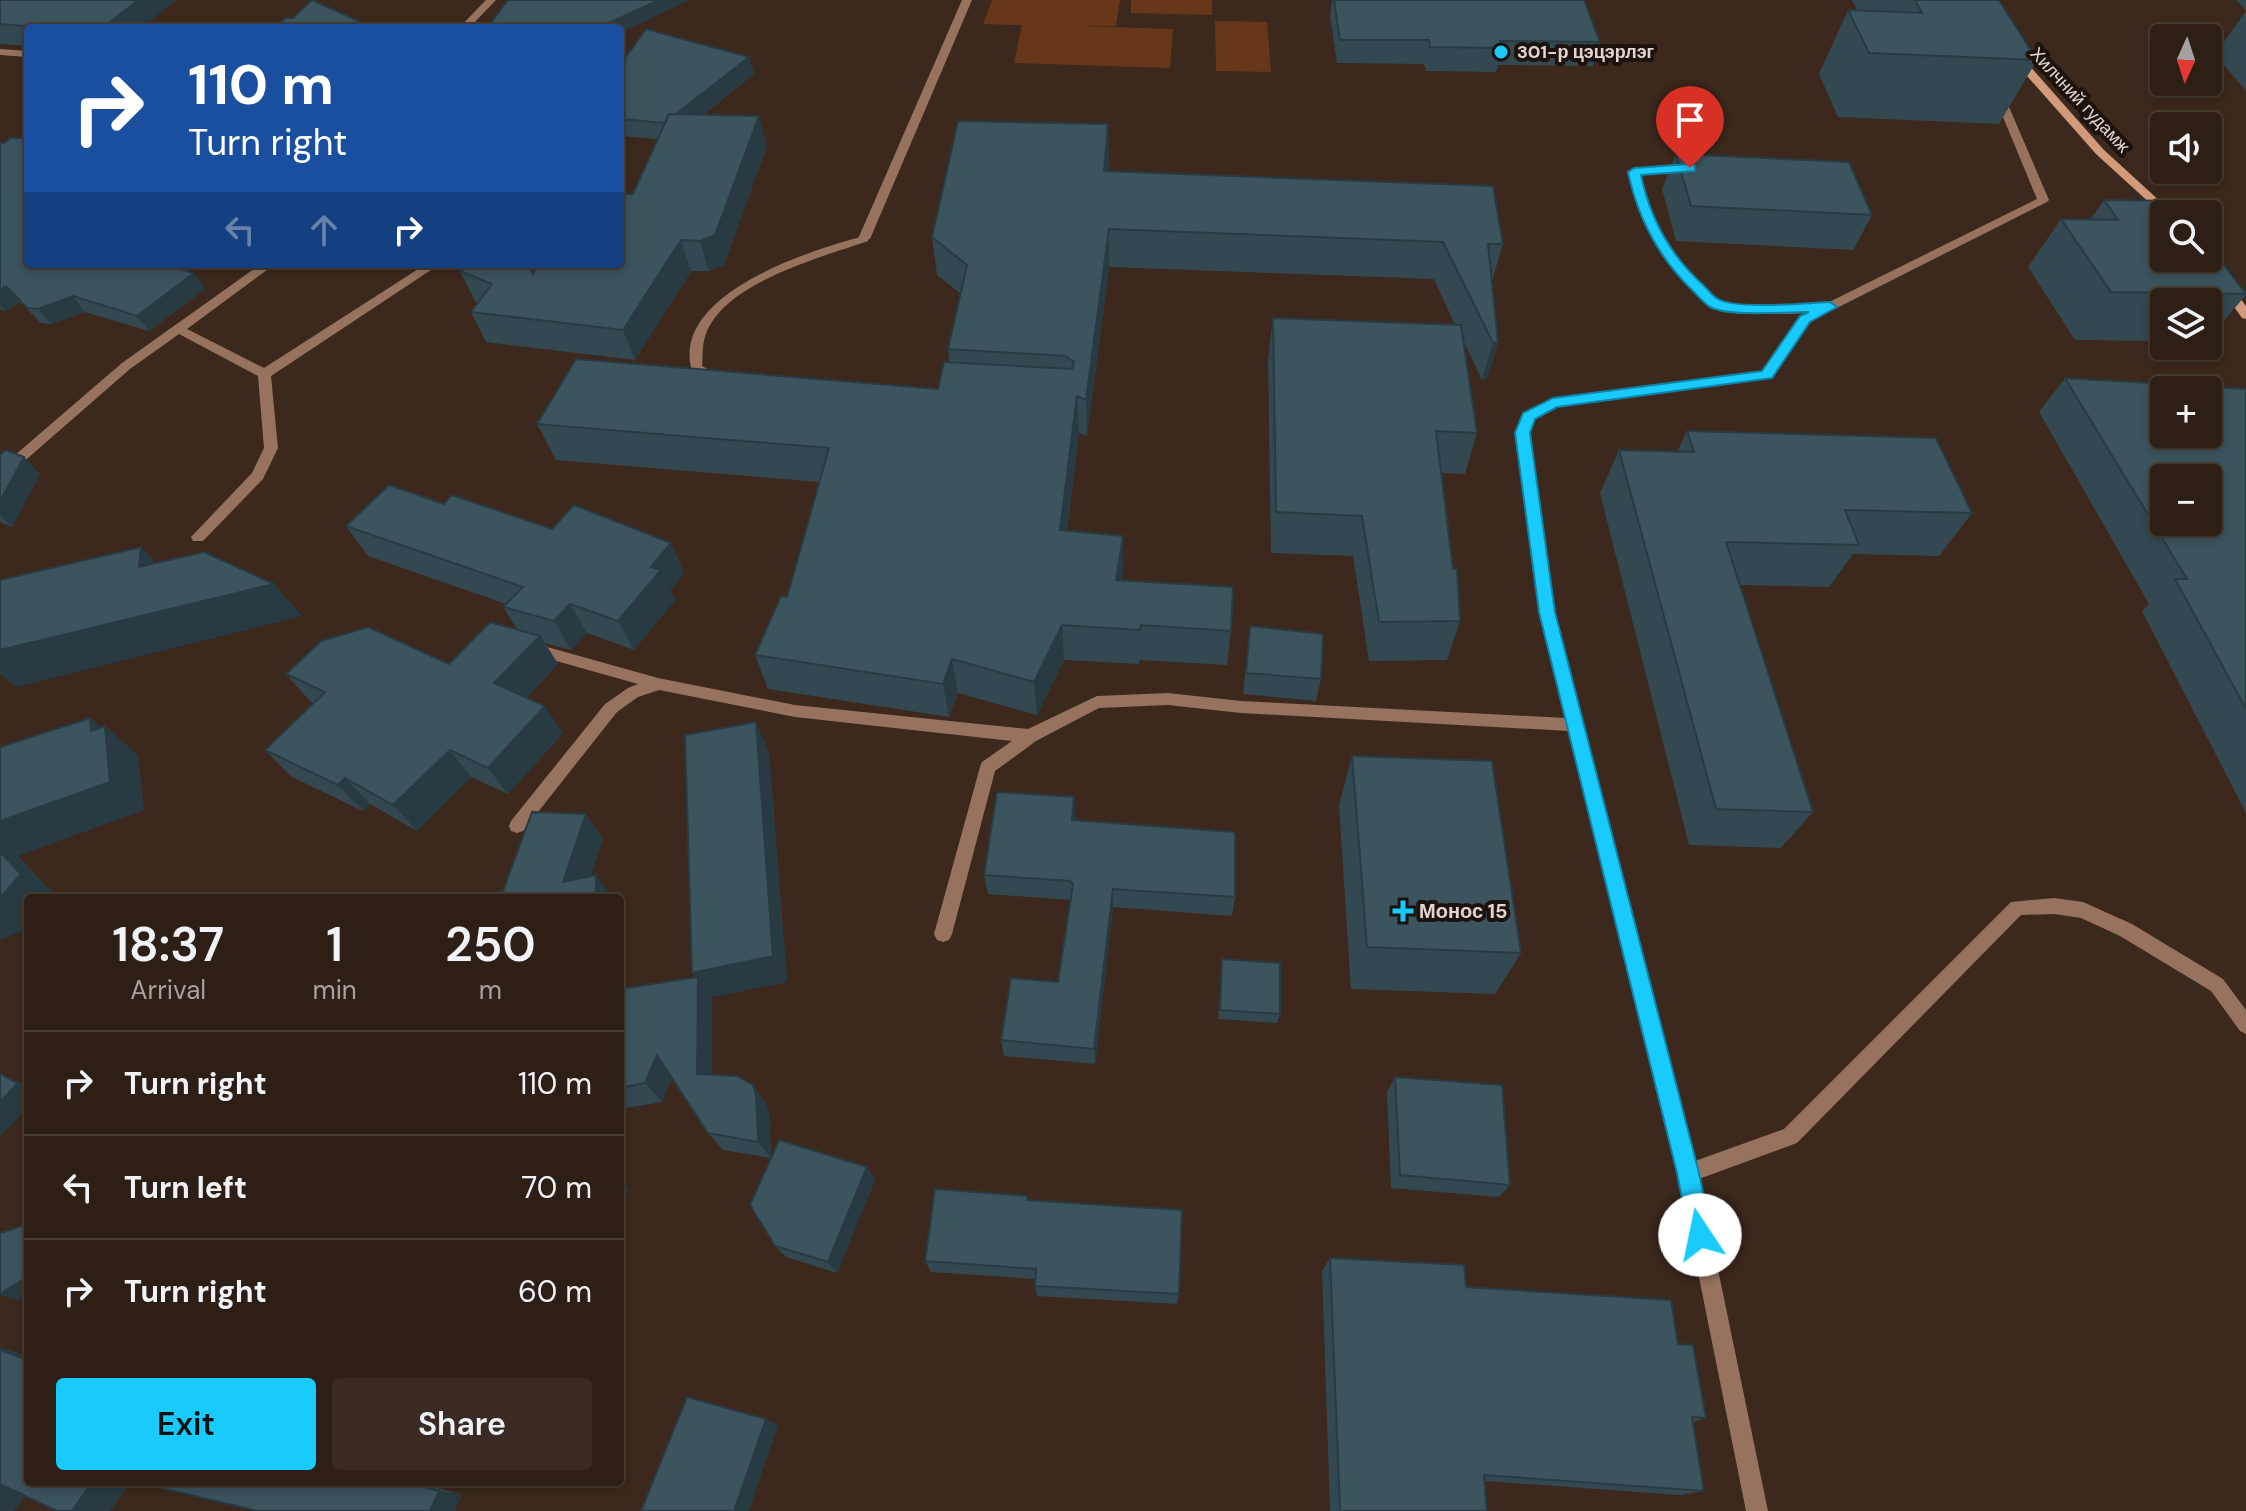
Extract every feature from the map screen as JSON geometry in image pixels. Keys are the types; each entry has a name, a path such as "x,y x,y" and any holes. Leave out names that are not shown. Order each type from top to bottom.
{"main road":[{"name":"Хилчний гудамж","path":"2002,62 2153,200"},
{"path":"2215,272 2246,315"}],"street":[{"path":"468,24 491,0"},
{"path":"726,378 711,377 696,368 694,350 714,307 741,287 864,239 967,0"},
{"path":"0,52 24,54"},
{"path":"1757,1511 1688,1173 1547,612 1523,433 1528,416 1553,403 1766,375 1805,319 2043,200 1997,89 2002,62"},
{"path":"1706,169 1634,172 1659,244 1675,266 1715,304 1753,309 1830,307"},
{"path":"0,475 126,366 263,268"},
{"path":"264,374 428,268"},
{"path":"178,329 264,374"},
{"path":"198,537 258,476 271,448 264,374"},
{"path":"513,644 659,684 795,711 1030,736"},
{"path":"517,826 611,708 633,692 659,684"},
{"path":"943,934 988,767 1030,736 1097,702 1168,699 1241,707 1575,725"},
{"path":"1688,1173 1790,1136 2017,907 2054,906 2083,910 2126,930 2217,985 2246,1025"}],"shaded area":[{"path":"992,0 1120,0 1116,26 1078,26 1173,29 1170,68 1014,63 1022,25 983,24"},
{"path":"1131,0 1212,0 1212,15 1131,13"},
{"path":"1215,21 1267,22 1271,72 1216,71"}],"building":[{"path":"0,0 138,0 108,24 0,24"},
{"path":"312,0 365,24 279,24 285,18 293,18"},
{"path":"508,0 659,0 607,24 490,24"},
{"path":"1334,0 1584,0 1600,42 1500,41 1502,48 1430,47 1429,40 1340,40"},
{"path":"1915,0 1999,0 2037,60 1869,53 1848,10 1922,13"},
{"path":"646,29 749,57 676,114 669,114 665,123 624,119 624,59"},
{"path":"669,114 759,116 715,235 700,241 681,240 623,330 471,312 492,284 460,271 462,268 529,268 533,274 536,268 624,268 624,194 633,194"},
{"path":"958,121 1108,124 1104,171 1493,186 1503,244 1488,244 1498,342 1493,343 1443,242 1109,229 1086,400 1077,396 1060,530 1123,536 1116,580 1233,587 1231,631 1141,625 1140,630 1062,625 1034,682 952,659 943,684 755,655 781,596 787,597 829,448 537,424 576,359 938,389 944,362 1072,369 1074,362 1065,356 948,349 967,265 932,237"},
{"path":"10,138 24,138 24,268 177,268 194,273 137,316 73,296 38,309 27,308 6,286 0,291 0,143"},
{"path":"1676,154 1849,162 1872,215 1691,206"},
{"path":"2104,200 2150,201 2150,272 2222,272 2222,262 2246,294 2222,294 2222,288 2150,288 2150,293 2111,292 2061,219 2118,220"},
{"path":"1273,318 1461,325 1477,433 1436,431 1453,569 1457,569 1460,621 1379,622 1362,516 1276,512"},
{"path":"2065,378 2150,383 2150,448 2222,448 2222,388 2246,389 2246,709 2175,579 2187,579 2161,536 2222,536 2222,464 2150,464 2150,518"},
{"path":"1687,431 1936,438 1972,513 1845,510 1859,545 1726,542 1813,812 1716,809 1619,450 1694,452"},
{"path":"6,450 24,457 0,501 0,455"},
{"path":"389,485 444,504 452,495 552,529 574,505 671,543 651,567 661,570 618,621 570,604 554,621 503,607 523,587 346,526"},
{"path":"141,547 139,567 204,552 274,584 0,650 0,580"},
{"path":"490,622 540,636 494,683 545,706 488,768 450,750 393,805 345,778 338,785 265,750 325,692 286,674 321,641 368,627 449,664"},
{"path":"1250,626 1323,634 1321,679 1246,673"},
{"path":"90,718 91,731 105,726 110,782 0,821 0,747"},
{"path":"756,722 773,956 692,973 685,735"},
{"path":"1352,756 1492,761 1521,953 1367,947"},
{"path":"997,792 1074,797 1072,820 1235,832 1235,897 1113,889 1094,1049 1001,1040 1011,978 1058,982 1073,884 1070,881 984,875"},
{"path":"532,812 586,814 563,882 596,875 596,894 490,894 503,891"},
{"path":"0,852 21,874 0,898"},
{"path":"1222,959 1280,963 1280,1014 1220,1010"},
{"path":"698,977 697,1074 737,1076 753,1085 758,1142 708,1133 657,1055 645,1083 624,1087 624,988"},
{"path":"0,1074 18,1083 0,1102"},
{"path":"1395,1077 1502,1085 1510,1185 1400,1175"},
{"path":"779,1140 867,1167 828,1262 775,1246 750,1205"},
{"path":"935,1189 1027,1196 1027,1200 1182,1210 1179,1294 1035,1286 1036,1269 925,1261"},
{"path":"24,1225 24,1277 0,1294 0,1233"},
{"path":"1330,1258 1464,1265 1466,1287 1671,1300 1678,1344 1693,1345 1706,1418 1692,1417 1704,1491 1484,1475 1487,1511 1340,1511"},
{"path":"0,1350 24,1359 24,1486 89,1486 72,1511 57,1511 0,1484"},
{"path":"687,1397 766,1419 734,1511 641,1511"},
{"path":"153,1486 420,1486 439,1491 430,1511 258,1511"}],"place":[{"name":"301-р цэцэрлэг","path":"1501,52"},
{"name":"Монос 15","path":"1403,911"}],"route":[{"path":"1690,168 1634,172 1659,244 1675,266 1715,304 1753,309 1830,307 1805,319 1766,375 1553,403 1528,416 1523,433 1547,612 1688,1173 1700,1235"}]}
